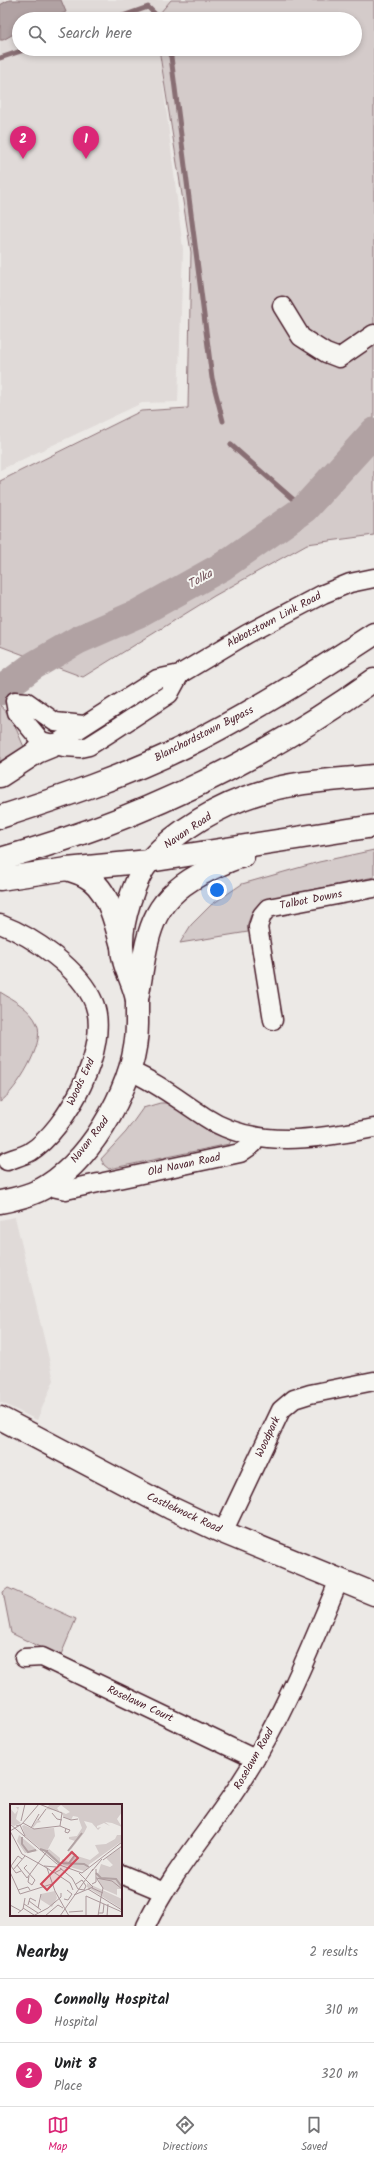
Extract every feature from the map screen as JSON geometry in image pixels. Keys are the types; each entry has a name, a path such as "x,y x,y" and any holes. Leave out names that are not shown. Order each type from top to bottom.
{"main road":[{"name":"Blanchardstown Bypass","path":"0,817 67,796 184,747 264,703 374,634"},
{"path":"0,859 76,834 144,808 211,778 278,743 374,680"},
{"path":"0,776 37,752 54,745"},
{"name":"Navan Road","path":"0,1202 22,1197 47,1186 69,1167 103,1127 118,1099 130,1071 135,1046 136,999 126,972 122,946 127,908 136,884 149,861 167,844 194,824 224,807 260,793 304,784 374,776"},
{"path":"0,880 68,869 149,861 374,826"},
{"path":"136,999 148,933 161,905 178,886 232,858 349,830"},
{"path":"68,869 86,876 98,886 108,904 122,946"},
{"name":"Castleknock Road","path":"0,1418 164,1505 223,1532 374,1594"}],"street":[{"path":"282,306 301,336 326,353 340,358 374,334"},
{"name":"Abbotstown Link Road","path":"54,745 157,679 180,674 241,637 323,594 350,583 374,578"},
{"name":"Abbotstown Link Road","path":"84,725 55,722 27,702 15,701 17,712 41,741 71,748 89,746 169,694 180,674"},
{"name":"Talbot Downs","path":"273,1020 258,927 262,914 268,908 374,888"},
{"name":"Woods End","path":"0,924 11,928 40,945 66,965 84,985 94,1002 98,1028 96,1046 89,1072 74,1102 54,1130 30,1152 7,1161"},
{"path":"130,1071 151,1080 206,1118 230,1129 257,1137 305,1139 343,1135 374,1128"},
{"name":"Old Navan Road","path":"47,1186 69,1190 240,1153 253,1144 257,1137"},
{"name":"Woodpark","path":"223,1532 281,1410 294,1399 310,1394 374,1381"},
{"name":"Roselawn Road","path":"146,1926 164,1892 233,1795 255,1759 290,1692 339,1580"},
{"name":"Roselawn Court","path":"24,1658 42,1658 255,1759"},
{"path":"122,1874 164,1892"}],"shaded area":[{"path":"0,0 171,0 161,12 12,12 12,56 160,56 183,249 178,402 142,403 0,470"},
{"path":"9,0 61,0 66,12 12,12 12,35 0,40 0,5"},
{"path":"171,0 374,0 374,535 307,544 214,596 83,677 0,646 0,481 141,411 188,408 191,252 160,56 362,56 362,12 161,12"},
{"path":"0,705 11,717 24,747 0,764"},
{"path":"374,850 374,877 268,899 252,912 248,923 248,932 180,943 191,925 211,905 242,884 319,862"},
{"path":"0,992 21,1005 31,1014 37,1024 39,1032 37,1043 28,1066 14,1088 0,1102"},
{"path":"160,1103 172,1105 231,1141 229,1144 109,1169 104,1165 101,1159 126,1132 143,1108"},
{"path":"15,1217 54,1380 37,1420 0,1402 0,1220"},
{"path":"8,1588 76,1619 60,1657 11,1633 3,1592"}],"waterway":[{"path":"134,12 148,7 153,12"},
{"path":"0,58 12,54"},
{"path":"171,56 212,378 223,421"},
{"name":"Tolka","path":"0,691 33,666 78,640 137,614 223,566 304,509 374,432"},
{"path":"231,445 304,509"}],"place":[{"name":"Unit 8","path":"23,159"},
{"name":"Connolly Hospital","path":"86,159"}]}
